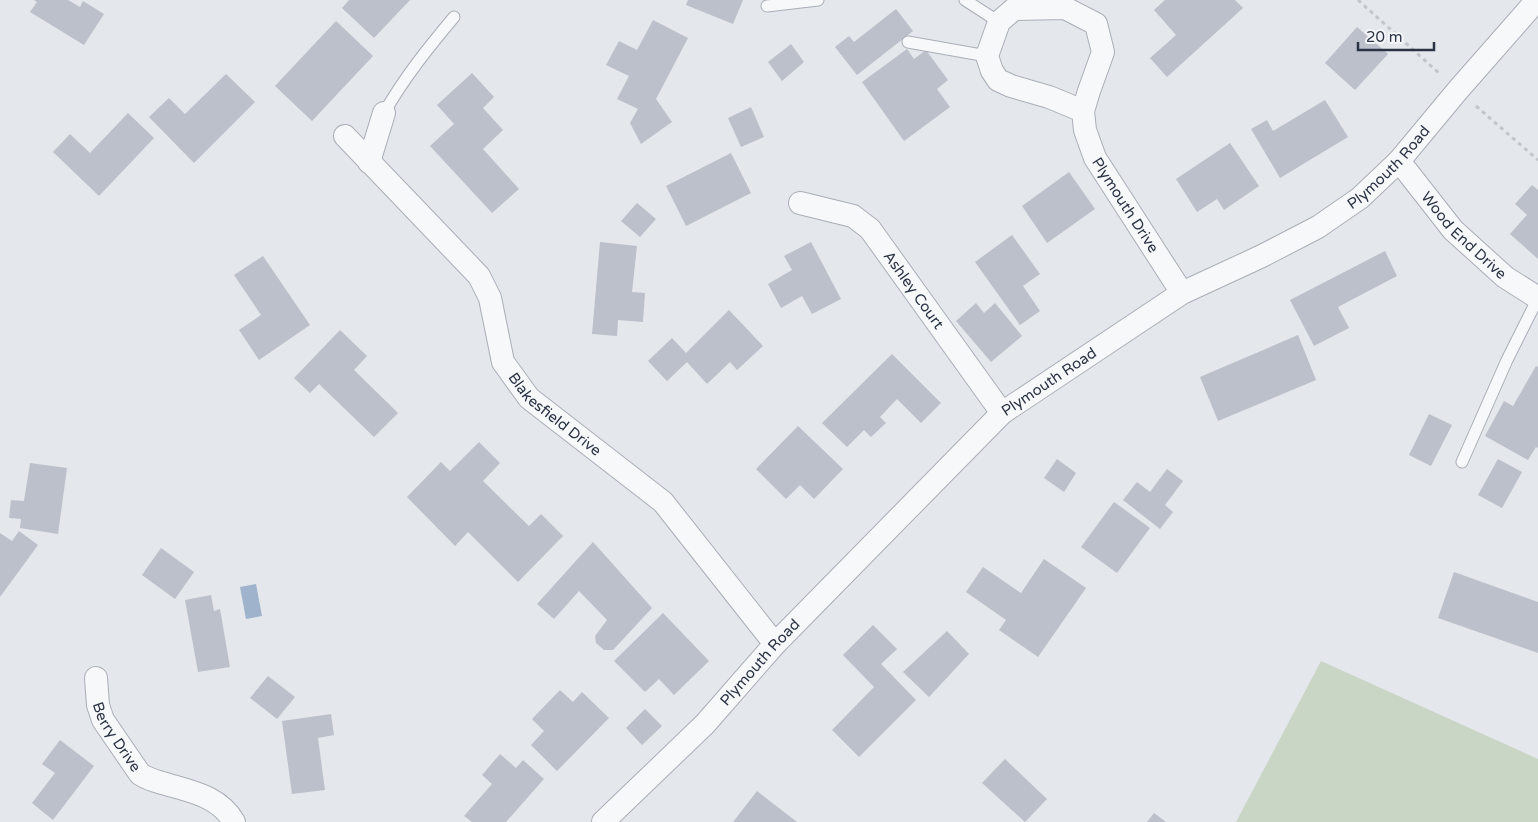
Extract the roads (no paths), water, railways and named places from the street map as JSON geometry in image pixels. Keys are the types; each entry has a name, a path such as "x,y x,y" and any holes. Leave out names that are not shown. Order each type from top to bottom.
{"street":[{"name":"Plymouth Road","path":"603,822 705,724 775,644 1002,412 1182,293 1262,256 1318,226 1360,198 1399,161 1537,0"},
{"name":"Plymouth Drive","path":"1006,11 1065,8 1096,24 1103,52 1084,111 1085,130 1095,158 1182,293"},
{"path":"1006,11 987,56 992,71 998,80 1011,86 1050,97 1084,111"},
{"path":"369,162 384,113"},
{"name":"Blakesfield Drive","path":"345,136 479,276 490,298 503,362 529,398 663,502 775,644"},
{"name":"Wood End Drive","path":"1399,161 1453,230 1505,277 1538,298"},
{"name":"Ashley Court","path":"800,203 854,216 870,229 1002,412"},
{"name":"Berry Drive","path":"96,678 98,705 103,720 140,774 149,780 205,795 215,801 234,822"}],"lane":[{"path":"767,6 818,0"},
{"path":"965,0 1006,11"},
{"path":"384,113 417,62 454,17"},
{"path":"908,42 987,56"},
{"path":"1462,462 1507,360 1538,298"}],"water":[{"path":"256,584 262,616 246,619 240,587"}]}
